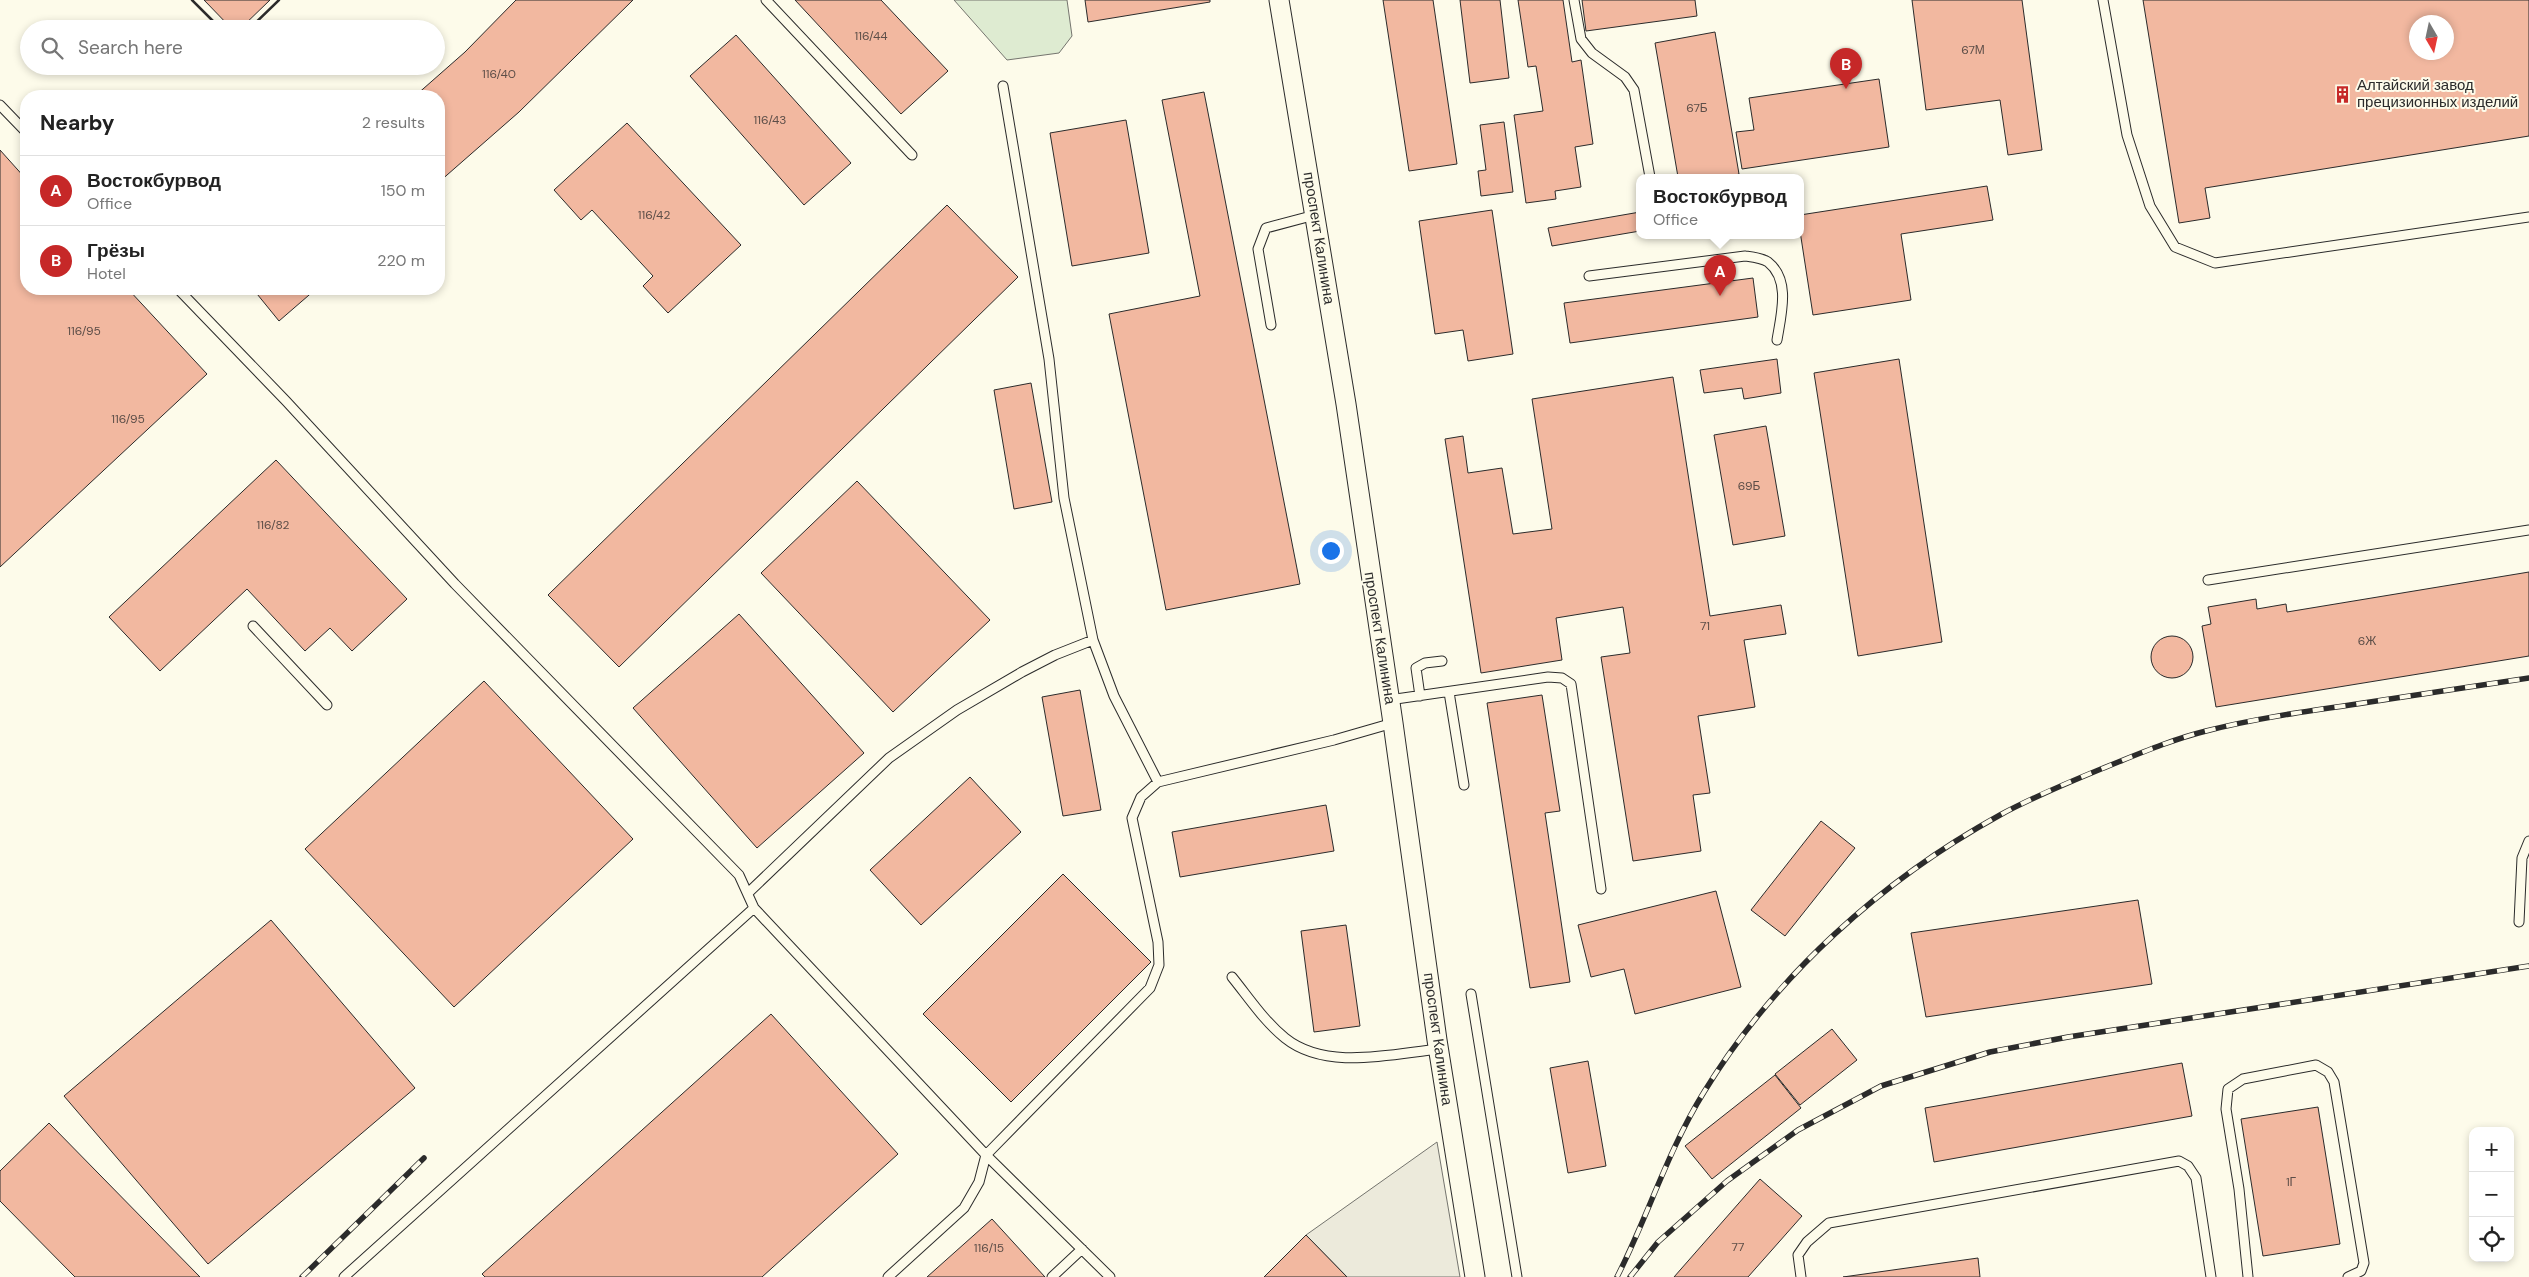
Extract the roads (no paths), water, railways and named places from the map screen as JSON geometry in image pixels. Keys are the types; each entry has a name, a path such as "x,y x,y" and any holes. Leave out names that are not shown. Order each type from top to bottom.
{"street":[{"name":"проспект Калинина","path":"1280,0 1394,723 1439,1049 1475,1277"}],"lane":[{"path":"766,0 912,155"},
{"path":"1574,0 1581,39 1592,53 1626,77 1634,90 1649,174"},
{"path":"2103,0 2127,136 2137,171 2150,206 2175,247 2215,263 2529,217"},
{"path":"1003,86 1049,359 1064,498 1094,640 1114,696 1158,782"},
{"path":"0,105 20,126"},
{"path":"1271,325 1258,249 1266,228 1315,215"},
{"path":"1589,276 1745,256 1766,260 1779,275 1783,301 1778,340"},
{"path":"184,295 286,400 455,584 739,875 754,908 986,1155 1110,1277"},
{"path":"2208,580 2529,530"},
{"path":"253,626 327,705"},
{"path":"748,893 889,758 957,710 1022,672 1055,655 1094,640"},
{"path":"1420,696 1416,668 1426,663 1442,661"},
{"path":"1390,700 1548,677 1562,678 1571,684 1600,889"},
{"path":"1449,692 1464,785"},
{"path":"888,1277 964,1208 978,1182 986,1155 1150,988 1159,965 1158,942 1132,818 1141,797 1158,782 1334,740 1394,723"},
{"path":"2519,922 2522,858 2529,841"},
{"path":"344,1277 754,908"},
{"path":"1232,977 1267,1022 1286,1039 1308,1051 1336,1057 1362,1057 1439,1049"},
{"path":"1472,994 1517,1277"},
{"path":"2248,1277 2239,1189 2226,1109 2228,1089 2243,1079 2316,1065 2328,1072 2334,1082 2364,1262 2361,1271 2348,1277"},
{"path":"1801,1277 1798,1255 1807,1242 1829,1223 2179,1161 2188,1166 2196,1178 2211,1277"},
{"path":"1052,1277 1082,1249"}],"railway":[{"path":"1617,1277 1691,1114 1732,1049 1764,1009 1834,934 1914,869 1956,841 2000,815 2050,790 2140,753 2193,735 2277,716 2529,678"},
{"path":"1630,1277 1658,1242 1727,1181 1798,1130 1881,1086 1990,1052 2068,1037 2529,966"},
{"path":"302,1277 424,1158"}],"place":[{"name":"Грёзы","path":"1846,89"},
{"name":"Алтайский завод прецизионных изделий","path":"2343,94"},
{"name":"Востокбурвод","path":"1720,296"}]}
